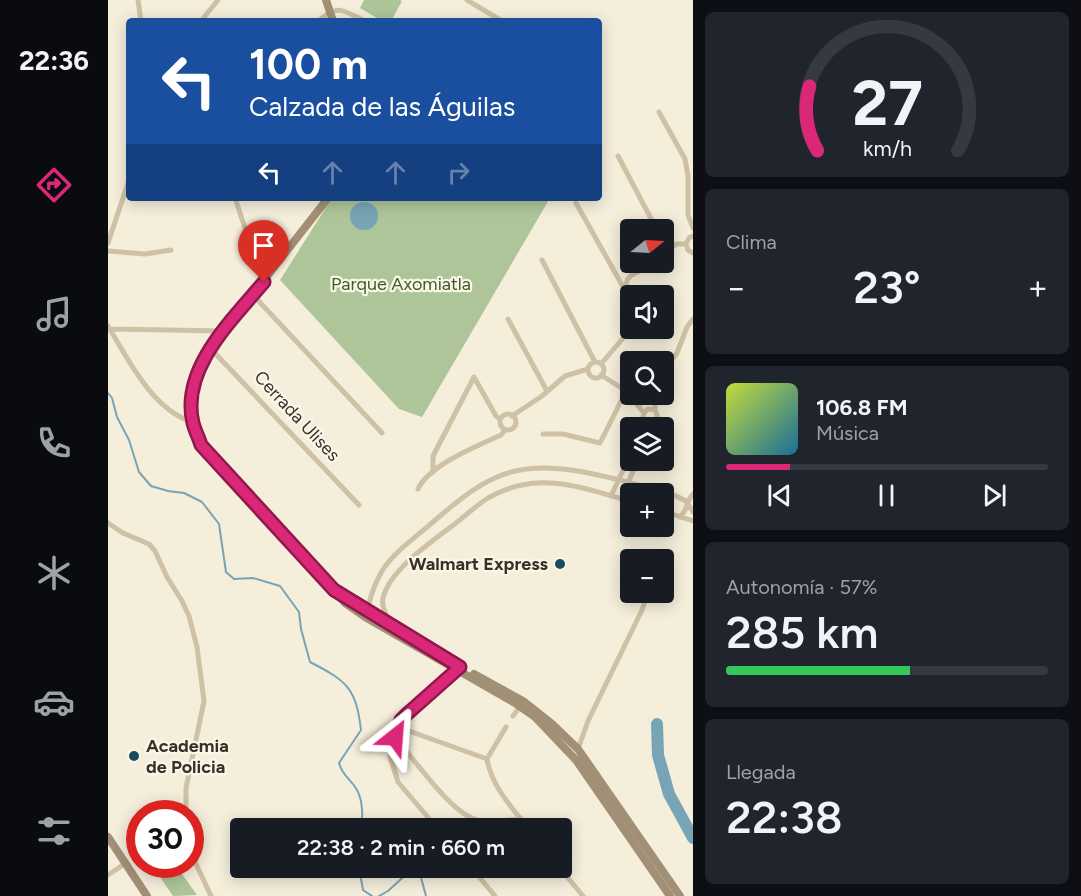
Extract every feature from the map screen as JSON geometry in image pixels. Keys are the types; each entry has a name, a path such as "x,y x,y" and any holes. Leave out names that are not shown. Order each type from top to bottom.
{"main road":[{"path":"326,0 332,18"},
{"path":"326,201 224,331 195,378 192,400 193,422 201,445 345,603 365,617 460,669 552,724 578,749 680,896"},
{"path":"334,590 460,669"},
{"path":"521,704 576,760 670,896"},
{"path":"108,837 126,864"},
{"path":"135,878 147,896"}],"street":[{"path":"138,0 141,18"},
{"path":"203,18 218,0"},
{"path":"468,0 497,18"},
{"path":"322,18 330,11 339,9 358,18"},
{"path":"659,112 685,159 688,176 688,215 693,228"},
{"path":"618,156 651,219"},
{"path":"108,243 126,189"},
{"path":"236,201 264,282"},
{"path":"576,202 622,285"},
{"path":"674,246 686,244 693,236"},
{"path":"686,244 688,250 693,253"},
{"path":"108,251 145,254 171,250"},
{"path":"542,260 604,370 597,378 591,376 588,369"},
{"path":"253,295 382,433"},
{"path":"508,319 547,391"},
{"path":"674,357 693,319"},
{"path":"109,328 224,331"},
{"path":"109,328 141,379 162,403 180,419 193,422"},
{"path":"505,430 500,426 500,419 504,415 512,416 565,376 588,369 590,364 598,363 622,339"},
{"name":"Cerrada Ulises","path":"212,349 359,505"},
{"path":"601,375 620,387"},
{"path":"433,472 433,456 474,377 496,416 500,419"},
{"path":"543,434 562,434 600,443 620,403"},
{"path":"637,405 644,413"},
{"path":"655,405 658,417"},
{"path":"643,417 648,409 655,410"},
{"path":"418,489 433,472 463,453 515,426 516,423 512,416"},
{"path":"367,612 377,578 390,559 477,488 497,477 518,470 547,468 569,470 627,483 632,471"},
{"path":"611,496 622,471"},
{"path":"624,471 631,474"},
{"path":"391,625 382,601 386,588 397,573 487,498 524,484 552,483 620,499"},
{"path":"680,517 684,513 686,501 693,494"},
{"path":"674,495 686,501 693,512"},
{"path":"674,515 693,521"},
{"path":"108,523 123,533 149,544 155,551 166,577 182,601 192,626 204,701 186,788 186,800"},
{"path":"371,595 382,601"},
{"path":"576,760 588,721 644,603"},
{"path":"429,818 398,782 390,757 398,727 407,714 460,669"},
{"path":"513,716 521,704"},
{"path":"398,727 487,759"},
{"path":"506,727 487,759 495,782 520,818"},
{"path":"395,737 459,811 472,818"},
{"path":"108,875 126,864"},
{"path":"203,878 211,896"},
{"path":"480,878 495,896"},
{"path":"568,878 583,896"}],"green space":[{"path":"364,0 402,1 393,18 377,18 360,8"},
{"name":"Parque Axomiatla","path":"330,201 548,201 422,417 399,409 280,280"},
{"path":"161,878 185,878 197,895 173,896"}],"water":[{"path":"364,202 374,206 378,216 374,226 364,230 354,226 350,216 354,206"}],"waterway":[{"path":"108,393 129,440 139,472 151,486 184,493 202,502 219,524 226,572 234,579 253,578 280,586 299,612 310,662 348,687 356,704 361,730 339,763 359,794 362,818"},
{"path":"657,724 658,755 669,794 693,838"},
{"path":"379,896 388,891 412,869 420,874 426,896"},
{"path":"361,878 363,890 372,896"}],"place":[{"name":"Walmart Express","path":"560,564"},
{"name":"Academia de Policia","path":"134,756"}],"route":[{"path":"264,282 224,331 195,378 192,400 193,422 201,445 334,590 460,667 401,720 395,737"}]}
